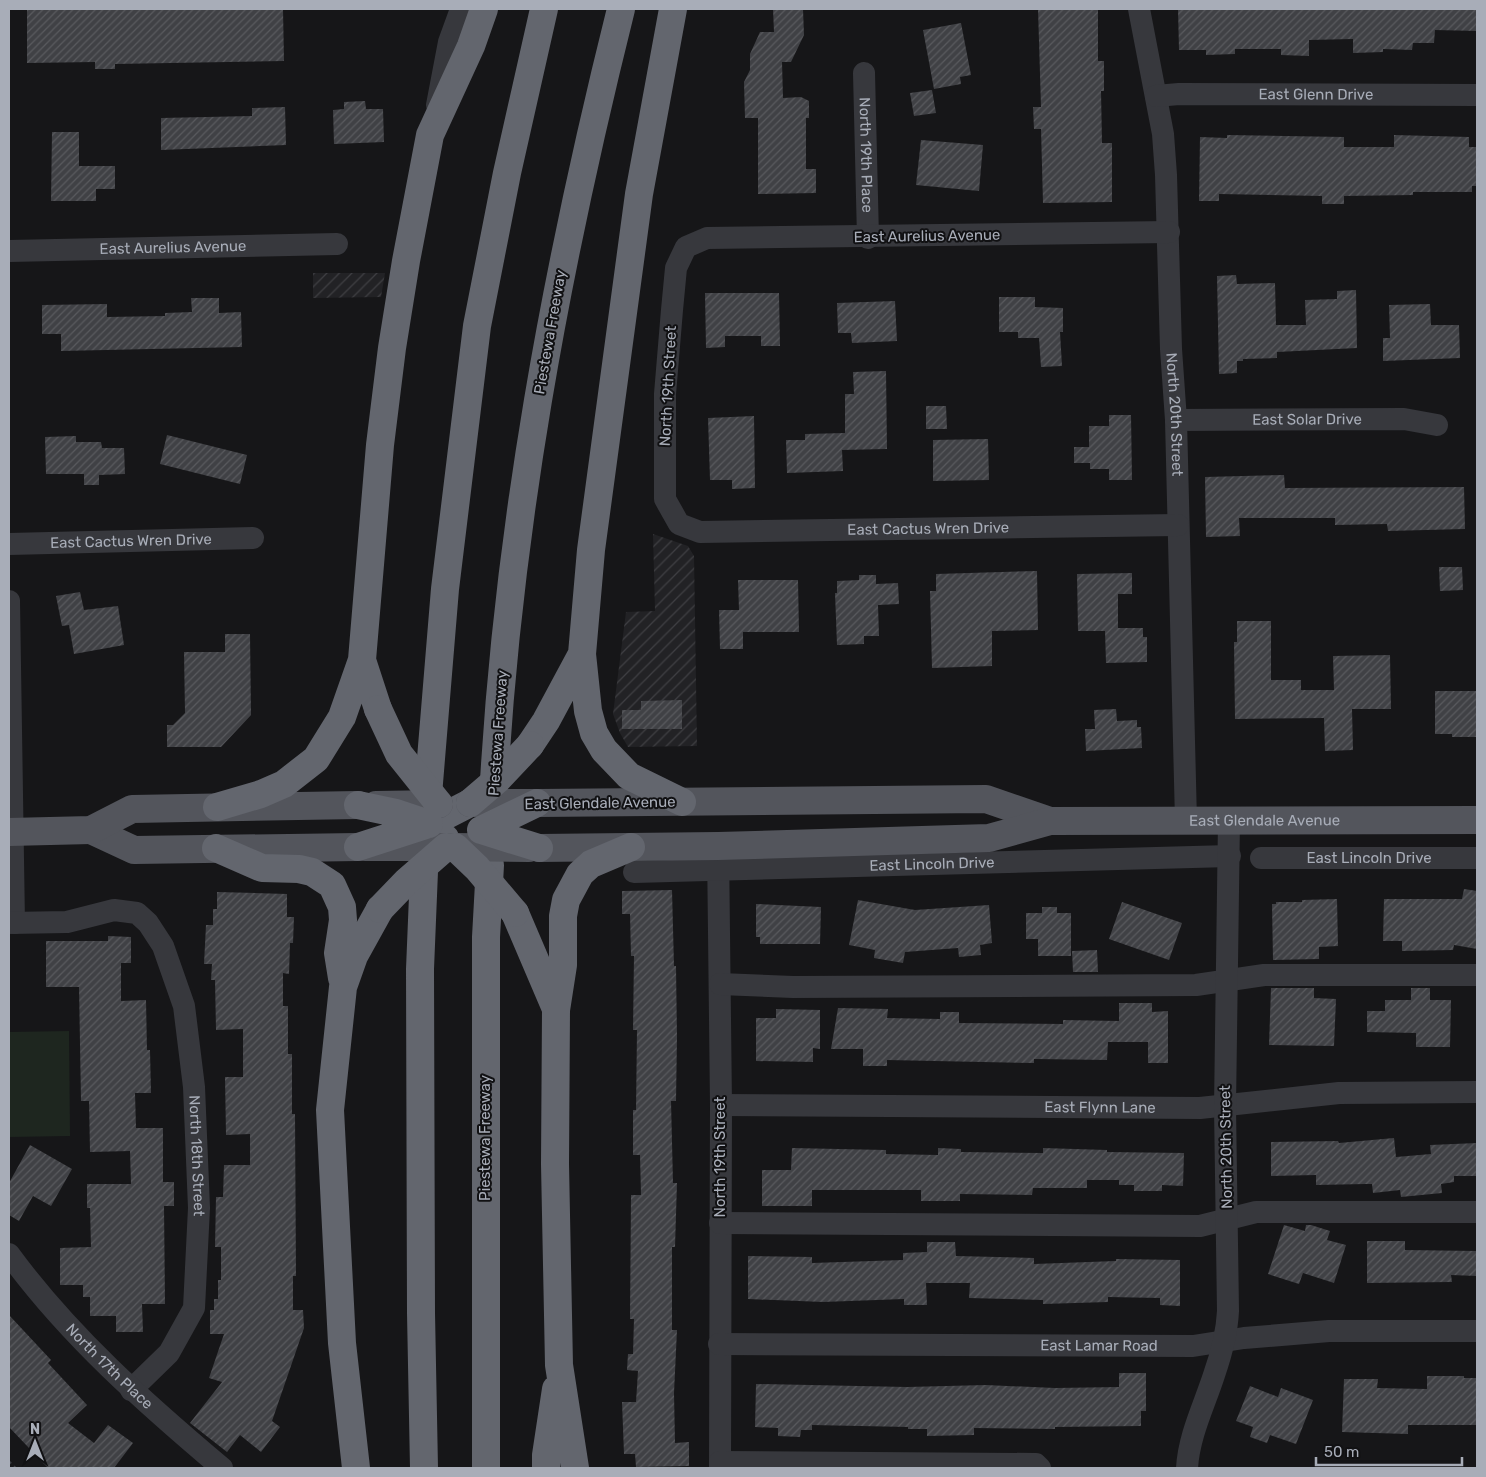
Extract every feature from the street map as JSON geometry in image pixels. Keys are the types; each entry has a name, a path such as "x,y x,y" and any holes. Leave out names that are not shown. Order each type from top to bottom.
{"highway":[{"path":"217,807 261,794 284,784 316,758 342,717 362,660 378,464 392,348 430,136 471,46 484,9"},
{"path":"424,1468 420,1303 420,969 430,754 444,589 477,326 544,9"},
{"name":"Piestewa Freeway","path":"486,1468 484,1309 486,938 495,756 508,601 528,455 553,309 578,187 621,9"},
{"path":"673,9 639,194 591,550 582,654 588,711 594,733 604,750 629,776 682,802"},
{"path":"358,847 447,811 498,779 530,745 546,721 582,654"},
{"path":"362,660 378,709 399,754 447,811 481,830 539,848"},
{"path":"356,1468 342,1343 330,1110 343,987 354,956 380,908 451,846 537,803"},
{"path":"447,811 451,846 477,868 514,913 532,949 556,1010"},
{"path":"216,848 262,868 299,868 312,872 332,885 342,907 343,920 338,953 343,987"},
{"path":"575,1468 559,1365 555,1164 556,1010 563,965 563,916 566,900 575,882 591,864 632,860"},
{"path":"546,1468 546,1455 559,1365"}],"main road":[{"name":"East Glendale Avenue","path":"11,832 91,830 132,809 358,805 447,811 537,803 986,799 1050,821"},
{"name":"East Glendale Avenue","path":"91,830 134,850 451,846 539,848 632,860 718,858 990,838 1050,821 1477,820"}],"street":[{"path":"430,136 449,42 461,9"},
{"name":"North 20th Street","path":"1139,9 1163,134 1169,232 1171,349 1176,420 1186,821"},
{"name":"North 19th Place","path":"864,73 868,238"},
{"name":"East Glenn Drive","path":"1156,96 1179,94 1477,95"},
{"name":"East Aurelius Avenue","path":"686,247 707,238 868,238 1169,232"},
{"name":"East Aurelius Avenue","path":"9,251 337,244"},
{"name":"North 19th Street","path":"679,524 665,499 665,394 676,268 686,247"},
{"name":"East Solar Drive","path":"1176,420 1404,419 1437,425"},
{"name":"East Cactus Wren Drive","path":"679,524 700,532 1178,525"},
{"name":"East Cactus Wren Drive","path":"9,544 253,538"},
{"path":"9,601 11,923"},
{"name":"North 20th Street","path":"1187,1468 1198,1413 1214,1375 1224,1342 1228,1311 1225,1107 1230,820"},
{"name":"East Lincoln Drive","path":"718,858 1230,856"},
{"name":"North 19th Street","path":"718,858 720,984 720,1465"},
{"name":"East Lincoln Drive","path":"1260,858 1477,858"},
{"name":"North 18th Street","path":"11,923 67,922 114,910 137,913 148,922 162,946 184,1006 194,1087 199,1208 194,1308 169,1353 132,1390"},
{"path":"720,984 793,987 1196,985 1264,975 1477,975"},
{"name":"East Flynn Lane","path":"720,1105 1225,1107 1268,1099 1339,1093 1477,1092"},
{"path":"720,1223 1200,1226 1256,1212 1477,1212"},
{"name":"North 17th Place","path":"9,1254 79,1339 132,1390 222,1468"},
{"name":"East Lamar Road","path":"720,1344 1193,1346 1329,1330 1477,1330"},
{"path":"720,1465 1036,1464 1040,1468"}],"path":[{"path":"9,1462 15,1468"}],"shaded area":[{"path":"313,273 385,273 381,297 313,298"},
{"path":"653,534 688,546 694,556 697,746 628,747 613,714 626,612 655,611"},
{"path":"69,1031 70,1136 9,1137 9,1032"}],"building":[{"path":"27,9 283,9 284,61 115,64 115,69 95,69 95,62 27,63"},
{"path":"773,9 803,9 804,35 791,62 782,62 783,98 801,97 809,101 809,118 806,118 806,169 816,169 816,193 758,194 758,118 745,118 744,82 750,70 750,54 760,32 774,32"},
{"path":"1038,9 1098,9 1098,61 1104,61 1104,91 1101,91 1102,143 1112,143 1112,202 1043,203 1041,129 1034,129 1033,107 1041,107"},
{"path":"1178,9 1477,9 1477,31 1435,30 1434,43 1413,43 1412,50 1383,49 1383,52 1353,53 1353,39 1309,40 1309,56 1281,55 1281,49 1235,49 1235,54 1206,55 1206,50 1179,50"},
{"path":"961,23 971,75 960,77 961,84 934,89 923,30"},
{"path":"932,90 936,113 914,116 910,93"},
{"path":"365,101 366,109 383,109 384,142 334,144 333,110 344,109 344,102"},
{"path":"285,107 286,145 161,150 161,118 252,116 252,108"},
{"path":"52,132 79,132 79,166 115,166 115,189 96,189 96,201 51,201"},
{"path":"1227,135 1344,137 1344,147 1394,147 1394,135 1469,137 1469,147 1477,147 1477,186 1472,186 1472,192 1413,192 1413,195 1344,196 1344,204 1322,204 1322,196 1219,194 1219,201 1199,201 1200,137 1227,138"},
{"path":"921,140 983,145 979,191 916,185"},
{"path":"1236,275 1237,284 1275,283 1276,325 1306,325 1305,300 1337,299 1337,291 1356,290 1357,348 1277,352 1277,358 1243,359 1243,361 1237,361 1237,373 1219,374 1217,276"},
{"path":"705,293 779,293 780,346 761,346 761,336 725,336 725,347 706,348"},
{"path":"999,297 1035,297 1035,307 1063,308 1063,332 1060,332 1062,366 1041,367 1039,338 1018,338 1018,332 999,332"},
{"path":"191,298 219,298 219,313 241,312 242,347 61,351 61,334 42,334 42,305 107,304 107,317 165,316 165,313 192,312"},
{"path":"895,301 897,341 852,343 851,333 838,333 837,303"},
{"path":"1430,304 1431,325 1459,325 1460,358 1383,361 1383,338 1390,338 1389,305"},
{"path":"886,371 887,449 842,450 843,471 787,473 786,440 805,440 805,434 845,433 845,394 854,394 853,372"},
{"path":"926,406 946,406 947,429 926,429"},
{"path":"1109,415 1131,415 1132,480 1109,480 1109,469 1090,469 1090,463 1074,463 1074,447 1089,447 1089,426 1109,426"},
{"path":"754,416 755,488 732,489 732,480 710,480 708,418"},
{"path":"167,435 247,455 240,484 160,464"},
{"path":"76,436 76,442 101,442 102,448 124,448 125,474 99,475 99,485 84,485 84,474 46,474 45,437"},
{"path":"988,439 989,480 933,481 933,440"},
{"path":"1284,475 1285,488 1464,487 1465,529 1388,531 1387,524 1335,525 1335,518 1239,518 1240,536 1206,537 1205,477"},
{"path":"1439,567 1462,567 1463,590 1440,591"},
{"path":"1037,571 1038,630 992,631 992,666 932,668 930,591 936,591 936,574"},
{"path":"1132,573 1132,594 1118,594 1118,628 1143,628 1143,637 1147,637 1147,662 1106,663 1105,631 1078,631 1077,574"},
{"path":"859,575 876,575 876,584 898,583 899,604 878,605 879,636 864,636 864,644 837,645 835,593 837,593 837,581 859,580"},
{"path":"738,580 798,580 799,632 743,632 743,649 720,649 719,610 739,610"},
{"path":"80,592 84,610 118,606 124,645 74,654 69,625 62,626 56,596"},
{"path":"1237,621 1271,621 1271,680 1301,680 1301,690 1334,690 1333,656 1390,655 1391,709 1352,709 1353,750 1325,751 1324,718 1235,719 1234,642 1237,642"},
{"path":"225,634 250,634 251,715 221,747 167,747 167,725 173,725 185,713 184,652 225,652"},
{"path":"1435,691 1477,691 1477,737 1452,737 1452,734 1435,734"},
{"path":"682,700 682,729 622,729 622,710 641,710 641,701"},
{"path":"1116,709 1117,721 1137,720 1137,727 1141,727 1142,748 1086,751 1085,729 1095,729 1094,710"},
{"path":"1464,889 1477,891 1477,949 1454,945 1453,950 1402,951 1402,941 1383,941 1384,899 1462,899"},
{"path":"672,890 677,1037 676,1101 671,1101 673,1183 677,1183 675,1247 672,1247 672,1330 677,1330 674,1393 675,1443 689,1442 689,1466 636,1467 635,1454 624,1454 622,1402 636,1402 638,1371 627,1370 628,1354 633,1354 634,1319 630,1319 631,1195 641,1195 640,1155 633,1155 633,1110 636,1110 637,1030 633,1030 634,956 631,956 630,914 622,914 622,891"},
{"path":"217,892 287,894 287,917 294,917 293,943 290,943 289,974 283,973 283,1006 288,1006 288,1054 292,1054 292,1114 295,1114 296,1276 293,1276 293,1310 303,1310 304,1328 272,1421 280,1427 261,1452 240,1435 227,1452 190,1423 222,1382 209,1378 224,1334 210,1334 210,1310 214,1310 214,1299 218,1299 218,1280 221,1280 221,1247 215,1247 216,1197 223,1197 224,1165 250,1165 250,1134 226,1135 225,1077 243,1077 243,1029 216,1030 215,980 211,980 212,964 204,964 206,925 213,925 213,909 217,909"},
{"path":"1337,899 1338,946 1319,947 1319,959 1273,960 1272,904 1276,904 1276,902 1302,902 1302,900"},
{"path":"858,900 915,910 989,905 992,943 980,945 981,955 959,957 958,948 905,952 903,963 874,958 875,950 849,945"},
{"path":"1122,902 1182,923 1169,960 1109,939"},
{"path":"756,904 821,907 820,944 760,944 760,937 756,937"},
{"path":"1042,907 1057,907 1057,913 1071,913 1071,956 1038,956 1038,939 1026,939 1026,913 1042,913"},
{"path":"108,936 131,937 131,963 121,963 121,1001 146,1000 147,1050 150,1050 151,1093 135,1093 136,1128 163,1128 163,1182 174,1182 174,1206 164,1206 165,1304 142,1304 143,1332 116,1332 116,1316 90,1316 90,1297 83,1297 83,1285 60,1285 60,1248 91,1247 90,1208 87,1208 87,1184 131,1184 130,1151 90,1152 89,1101 81,1101 79,987 46,987 46,941 108,941"},
{"path":"1097,950 1098,972 1073,972 1072,951"},
{"path":"1271,988 1314,988 1314,998 1336,999 1334,1046 1269,1045"},
{"path":"1411,988 1430,988 1430,1000 1451,1000 1450,1047 1416,1047 1416,1033 1367,1032 1367,1011 1385,1011 1385,1000 1411,1000"},
{"path":"1119,1003 1152,1003 1152,1012 1168,1011 1168,1063 1148,1063 1148,1042 1108,1042 1107,1060 1034,1059 1034,1063 887,1060 887,1066 863,1066 863,1049 831,1049 838,1008 888,1009 887,1018 940,1019 940,1012 959,1012 959,1023 1063,1024 1063,1020 1119,1021"},
{"path":"776,1009 820,1010 820,1049 813,1048 813,1062 756,1061 756,1018 776,1018"},
{"path":"1394,1138 1396,1157 1431,1154 1430,1145 1477,1143 1477,1176 1454,1176 1454,1182 1441,1184 1442,1193 1401,1197 1400,1190 1373,1193 1372,1184 1316,1185 1316,1175 1271,1176 1271,1142 1338,1141 1339,1143"},
{"path":"30,1145 72,1169 51,1206 33,1196 19,1221 9,1215 9,1183"},
{"path":"792,1148 886,1150 886,1154 938,1155 938,1148 961,1149 961,1152 1043,1153 1043,1148 1107,1150 1107,1152 1184,1153 1183,1186 1162,1185 1162,1191 1134,1191 1134,1185 1119,1185 1119,1180 1087,1180 1087,1188 1033,1188 1032,1195 960,1194 960,1201 921,1201 921,1190 812,1190 812,1206 762,1206 762,1170 791,1170"},
{"path":"1284,1225 1305,1231 1306,1225 1311,1225 1330,1231 1327,1240 1346,1245 1334,1283 1303,1273 1299,1284 1268,1274"},
{"path":"1367,1241 1405,1241 1405,1250 1477,1251 1477,1276 1451,1275 1452,1282 1367,1283"},
{"path":"927,1242 955,1242 956,1256 1034,1258 1034,1264 1116,1261 1116,1259 1180,1260 1180,1306 1160,1305 1160,1298 1108,1297 1108,1302 1043,1304 1043,1300 969,1298 970,1283 926,1283 927,1305 904,1305 904,1299 823,1302 748,1299 748,1256 812,1257 812,1263 903,1260 903,1253 927,1252"},
{"path":"9,1315 51,1360 48,1363 87,1405 68,1423 94,1443 108,1425 133,1443 114,1468 48,1468 9,1427"},
{"path":"1119,1373 1146,1373 1146,1411 1141,1411 1141,1426 1055,1427 1055,1429 974,1428 974,1435 927,1436 927,1429 908,1429 908,1427 812,1425 812,1430 801,1430 800,1437 778,1436 778,1428 755,1427 756,1384 907,1387 986,1385 1055,1388 1119,1387"},
{"path":"1427,1376 1477,1378 1477,1425 1408,1425 1408,1434 1342,1432 1344,1379 1378,1379 1377,1388 1427,1389"},
{"path":"1250,1386 1278,1397 1281,1388 1313,1400 1296,1444 1270,1435 1267,1443 1250,1437 1253,1427 1236,1421"}]}
